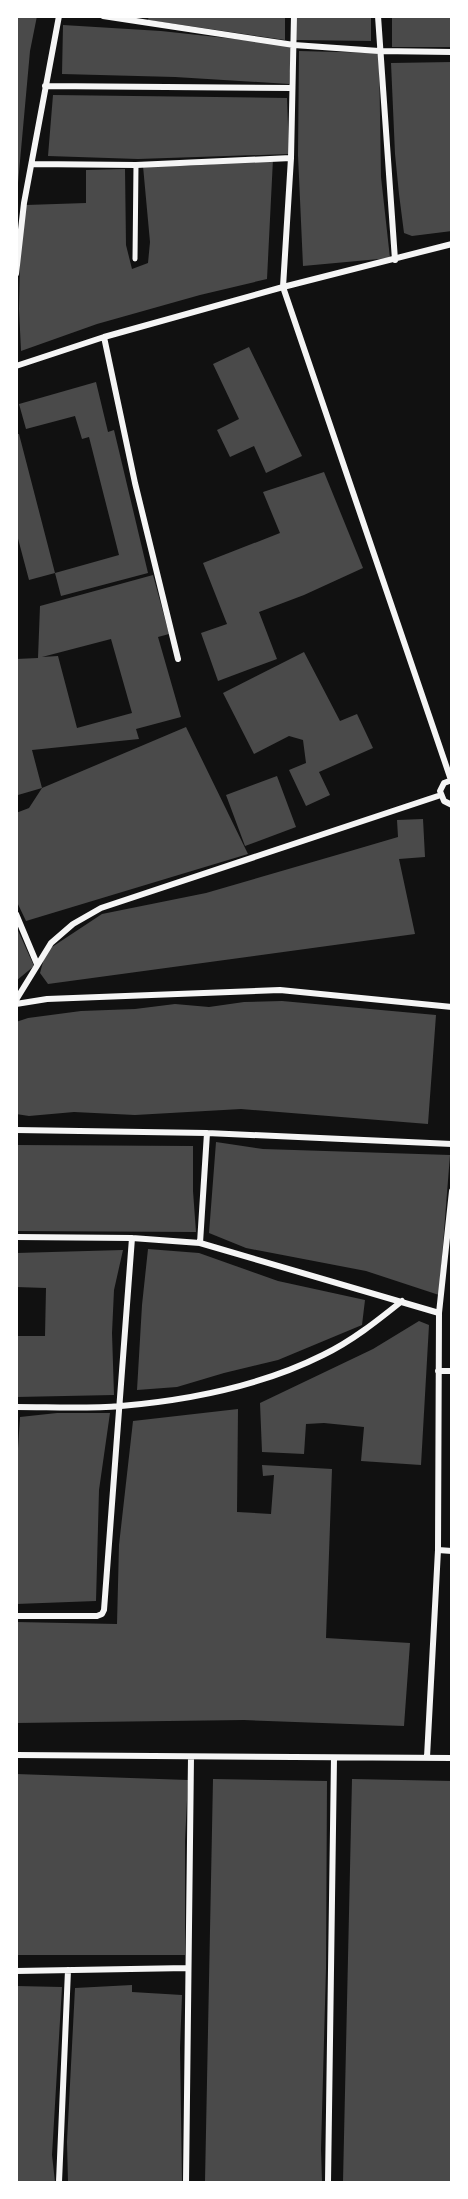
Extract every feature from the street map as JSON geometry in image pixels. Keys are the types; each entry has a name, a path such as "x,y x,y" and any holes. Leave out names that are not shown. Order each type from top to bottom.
{"street":[{"path":"16,274 24,203 59,16"},
{"path":"103,16 139,19 294,45 379,51 452,52"},
{"path":"294,16 291,158 283,286 451,780 444,783 441,795 444,801 452,805"},
{"path":"378,16 394,260"},
{"path":"45,86 292,88"},
{"path":"32,164 136,165 291,158"},
{"path":"135,259 136,165"},
{"path":"16,366 104,337 283,286 452,244"},
{"path":"104,337 135,483 178,659"},
{"path":"16,1002 51,943 73,924 101,908 441,795"},
{"path":"16,914 37,964"},
{"path":"16,1002 280,990 452,1008"},
{"path":"16,1130 207,1133 452,1144"},
{"path":"200,1243 207,1133"},
{"path":"427,1757 438,1550 439,1313 451,1220 452,1191"},
{"path":"16,1237 132,1238 200,1243 439,1313"},
{"path":"16,1616 97,1616 104,1610 132,1238"},
{"path":"16,1407 120,1406 221,1391 265,1380 324,1355 370,1326 402,1301"},
{"path":"438,1371 452,1371"},
{"path":"438,1550 452,1551"},
{"path":"16,1755 452,1758"},
{"path":"186,2182 191,1757"},
{"path":"328,2182 334,1758"},
{"path":"16,1971 188,1968"},
{"path":"59,2182 68,1970"}],"building":[{"path":"16,16 37,16 30,51 18,183 16,183"},
{"path":"149,16 285,16 285,40 148,20"},
{"path":"296,16 371,16 371,41 296,40"},
{"path":"392,16 452,16 452,47 392,47"},
{"path":"63,25 161,31 292,45 289,84 175,77 62,74"},
{"path":"299,51 379,53 381,177 390,258 303,266 298,155"},
{"path":"452,62 452,231 412,236 404,233 399,194 391,63"},
{"path":"53,95 287,98 289,154 138,159 48,156"},
{"path":"273,159 267,279 97,324 21,351 20,258 26,205 86,203 86,170 125,169 126,245 132,269 148,263 150,242 143,166 190,166"},
{"path":"249,347 302,456 266,473 254,446 230,457 217,430 239,419 213,364"},
{"path":"96,382 108,432 114,430 148,573 61,596 55,573 119,555 89,437 82,439 75,416 26,429 19,404"},
{"path":"16,434 19,434 55,573 29,580 16,531"},
{"path":"324,472 363,568 304,595 259,612 277,659 218,681 201,633 227,624 203,563 280,533 263,492"},
{"path":"153,575 169,634 158,637 181,717 136,729 139,739 32,750 42,788 18,795 16,787 16,659 38,658 40,606","holes":["111,639 132,713 77,728 58,656 42,657"]},
{"path":"304,652 340,721 357,714 373,748 319,772 330,795 306,806 289,770 306,763 303,740 289,736 254,754 223,693"},
{"path":"186,727 248,854 26,921 16,900 16,813 29,808 42,788"},
{"path":"277,776 296,827 245,846 226,795"},
{"path":"423,819 425,857 399,859 415,934 48,984 40,973 46,951 102,914 206,893 398,837 397,820"},
{"path":"16,926 34,966 16,981"},
{"path":"282,1001 436,1015 428,1124 241,1109 135,1115 74,1112 29,1116 16,1114 16,1022 28,1018 81,1011 135,1009 175,1004 209,1007 244,1002"},
{"path":"216,1142 263,1149 450,1155 439,1295 366,1271 246,1248 209,1233"},
{"path":"16,1145 193,1146 196,1232 16,1231"},
{"path":"148,1249 199,1253 278,1281 365,1300 362,1325 278,1360 177,1387 137,1390"},
{"path":"123,1250 114,1290 112,1333 114,1395 16,1397 16,1336 45,1336 46,1288 16,1287 16,1253"},
{"path":"419,1321 429,1325 421,1465 361,1461 364,1427 324,1423 306,1424 304,1454 262,1452 260,1403 373,1349"},
{"path":"238,1409 237,1512 271,1514 274,1475 263,1476 262,1465 332,1469 326,1638 410,1643 404,1726 244,1720 16,1723 16,1622 117,1624 119,1545 133,1421"},
{"path":"57,1413 110,1413 99,1490 96,1601 16,1604 16,1480 20,1417"},
{"path":"16,1774 188,1780 185,1841 185,1955 16,1955"},
{"path":"213,1779 327,1781 322,2182 205,2182"},
{"path":"352,1779 452,1781 452,2182 343,2182"},
{"path":"132,1985 132,1992 182,1995 180,2048 182,2182 68,2182 67,2142 75,1988"},
{"path":"16,1986 62,1987 52,2155 55,2182 16,2182"}]}
